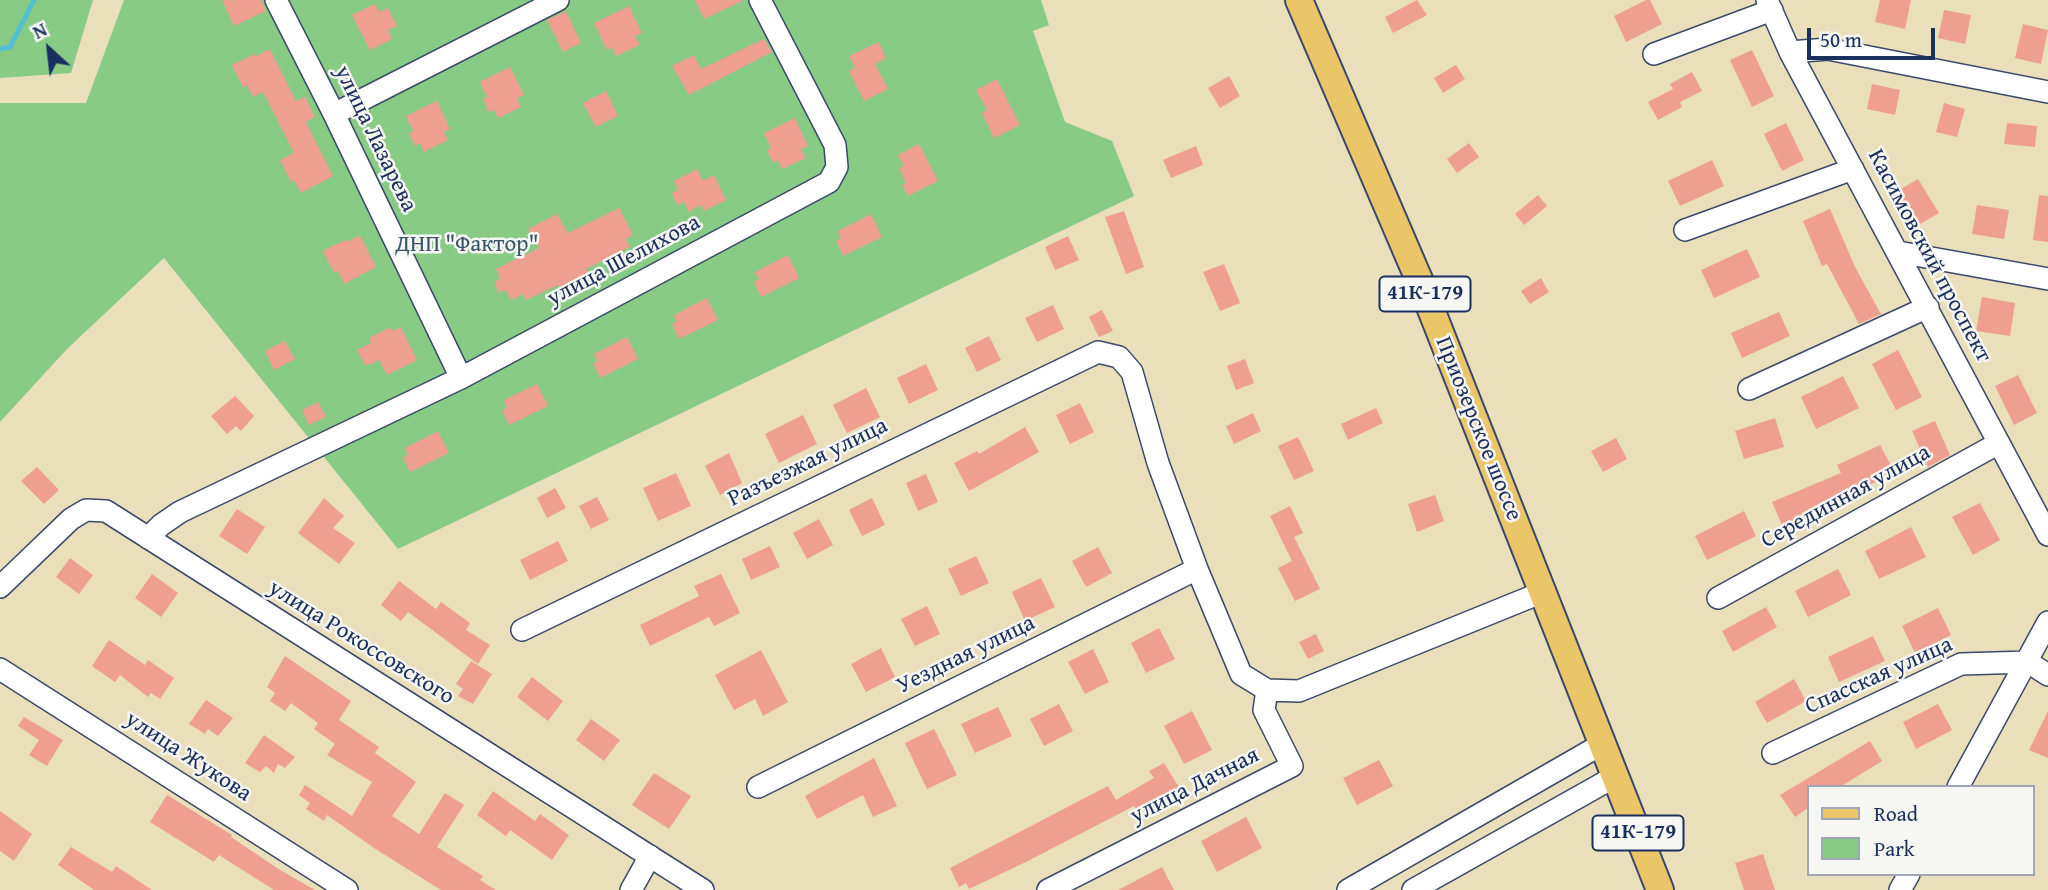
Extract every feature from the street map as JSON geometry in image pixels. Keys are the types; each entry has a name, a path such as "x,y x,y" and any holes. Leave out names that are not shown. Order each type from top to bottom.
{"main road":[{"name":"Приозерское шоссе","path":"1299,0 1423,289 1604,743"},
{"name":"41К-179","path":"1604,743 1660,890"}],"street":[{"name":"улица Лазарева","path":"276,0 461,378"},
{"path":"334,114 522,8 558,0"},
{"name":"улица Шелихова","path":"149,538 161,524 180,512 461,378 829,182 837,167 835,145 761,0"},
{"path":"1654,54 1770,5"},
{"name":"Касимовский проспект","path":"1770,5 1790,52 2048,534"},
{"path":"1790,52 1828,49 2048,92"},
{"path":"1685,230 1853,169"},
{"path":"1898,252 2048,279"},
{"path":"1749,389 1928,307"},
{"name":"Разъезжая улица","path":"522,630 1098,352 1119,357 1132,372 1158,463 1197,569"},
{"name":"Серединная улица","path":"1718,598 1999,443"},
{"name":"улица Рокоссовского","path":"0,587 71,519 86,510 106,511 703,890"},
{"path":"1197,569 1241,674 1266,690 1299,691 1543,592"},
{"name":"Уездная улица","path":"758,787 1197,569"},
{"path":"1959,785 2048,622"},
{"path":"2028,662 2048,675"},
{"name":"Спасская улица","path":"1773,753 1961,664 2028,662"},
{"name":"улица Жукова","path":"0,669 347,890"},
{"name":"улица Дачная","path":"1048,890 1293,766 1264,710 1266,690"},
{"path":"1348,890 1604,743"},
{"path":"1413,890 1616,776"},
{"path":"631,890 650,856"}],"green space":[{"path":"0,0 93,0 71,73 0,78"},
{"name":"ДНП \"Фактор\"","path":"124,0 1041,0 1049,25 1033,31 1065,122 1112,141 1134,196 398,549 164,258 67,349 0,422 0,103 86,103"}],"building":[{"path":"222,0 261,0 266,11 234,26"},
{"path":"695,0 744,0 704,19"},
{"path":"1417,0 1427,15 1393,33 1385,17"},
{"path":"1650,0 1662,24 1626,42 1614,16"},
{"path":"1880,0 1911,0 1905,29 1875,22"},
{"path":"375,4 379,12 388,8 397,26 388,30 392,39 370,50 352,15"},
{"path":"629,6 642,33 635,36 640,45 616,56 612,48 607,50 594,23"},
{"path":"1944,10 1971,15 1965,44 1938,38"},
{"path":"566,11 581,43 563,52 547,20"},
{"path":"2023,24 2048,30 2041,64 2015,58"},
{"path":"764,39 772,52 689,95 672,66 694,55 701,69"},
{"path":"879,42 886,58 875,64 888,89 864,101 849,71 855,68 849,56"},
{"path":"270,49 296,101 305,97 315,117 306,122 333,176 301,193 294,180 291,182 280,160 294,153 263,92 253,97 247,85 243,87 232,65"},
{"path":"1752,50 1774,96 1752,107 1730,60"},
{"path":"1456,65 1465,79 1443,93 1434,78"},
{"path":"510,67 524,95 517,98 521,107 498,118 494,110 489,112 483,99 487,97 480,82"},
{"path":"1692,72 1702,91 1680,102 1682,107 1658,120 1648,102 1673,89 1670,84"},
{"path":"1229,76 1240,96 1220,108 1208,88"},
{"path":"997,79 1020,125 994,138 982,113 987,110 976,90"},
{"path":"1872,84 1900,90 1895,115 1867,109"},
{"path":"606,91 618,116 596,127 583,103"},
{"path":"437,101 450,129 444,132 448,140 424,152 420,143 415,146 409,133 413,131 406,116"},
{"path":"1944,103 1965,109 1957,137 1936,132"},
{"path":"795,118 808,146 801,149 806,158 782,169 778,160 773,163 767,150 771,148 764,133"},
{"path":"1786,123 1804,160 1782,171 1764,134"},
{"path":"2007,123 2037,126 2035,147 2004,144"},
{"path":"1469,143 1479,157 1457,173 1447,159"},
{"path":"919,144 938,181 908,196 902,185 906,183 899,168 904,166 898,155"},
{"path":"1196,146 1203,165 1171,178 1163,160"},
{"path":"1712,160 1724,186 1680,206 1668,181"},
{"path":"697,169 703,181 714,175 726,200 704,211 701,205 689,212 684,202 677,205 672,193 678,190 674,181"},
{"path":"1918,179 1939,213 1915,227 1894,193"},
{"path":"1538,195 1547,206 1524,225 1515,214"},
{"path":"2039,195 2048,196 2048,242 2033,240"},
{"path":"1977,205 2009,210 2004,239 1972,234"},
{"path":"619,208 633,235 626,239 630,247 586,269 595,284 566,300 558,285 526,300 523,294 511,300 506,290 499,293 494,282 500,279 496,269 539,248 528,229 557,214 568,233"},
{"path":"1830,209 1856,269 1881,314 1859,324 1827,264 1822,266 1803,221"},
{"path":"1124,211 1144,267 1126,274 1105,217"},
{"path":"871,214 882,237 843,256 836,241 841,238 838,231"},
{"path":"360,235 376,267 344,284 338,271 334,273 323,251"},
{"path":"1068,236 1079,260 1055,270 1045,247"},
{"path":"1747,249 1760,277 1714,298 1701,270"},
{"path":"788,255 799,278 761,297 754,282 759,279 755,272"},
{"path":"1224,264 1240,303 1220,311 1203,272"},
{"path":"1541,278 1549,292 1530,304 1521,291"},
{"path":"1982,297 2015,303 2010,336 1976,331"},
{"path":"707,298 718,320 679,339 672,324 677,322 674,315"},
{"path":"1053,305 1064,329 1037,342 1025,318"},
{"path":"1102,310 1113,331 1099,337 1089,317"},
{"path":"1779,312 1790,336 1742,358 1731,333"},
{"path":"391,327 393,331 401,327 417,360 387,375 379,360 366,366 357,350 371,343 369,338"},
{"path":"989,336 1001,360 977,372 965,348"},
{"path":"627,337 638,359 600,378 593,364 597,361 594,354"},
{"path":"285,341 295,359 274,370 265,351"},
{"path":"1898,350 1922,397 1896,410 1872,364"},
{"path":"1245,359 1254,383 1236,390 1227,366"},
{"path":"926,364 938,390 909,404 897,378"},
{"path":"2018,375 2037,413 2014,425 1995,386"},
{"path":"1843,376 1859,408 1816,429 1801,397"},
{"path":"537,384 548,406 509,425 502,410 507,408 504,400"},
{"path":"866,388 880,417 847,433 833,405"},
{"path":"235,396 254,416 241,431 236,426 227,434 211,416"},
{"path":"318,402 326,417 309,425 302,410"},
{"path":"1080,403 1094,432 1070,444 1056,415"},
{"path":"1376,408 1383,423 1348,440 1341,424"},
{"path":"1253,413 1261,431 1234,444 1226,426"},
{"path":"803,415 817,444 779,463 765,434"},
{"path":"1775,418 1784,447 1744,459 1735,431"},
{"path":"1935,421 1950,455 1928,467 1912,431"},
{"path":"1025,427 1039,452 969,491 954,463 977,451 979,454"},
{"path":"438,431 449,453 410,472 403,458 408,455 405,448"},
{"path":"1298,437 1314,471 1294,480 1278,446"},
{"path":"1616,438 1627,459 1603,472 1591,451"},
{"path":"1880,445 1895,473 1834,502 1837,510 1785,532 1772,502 1841,473 1837,465"},
{"path":"729,453 742,483 720,495 705,466"},
{"path":"37,467 59,490 44,504 21,481"},
{"path":"676,473 691,506 658,521 643,488"},
{"path":"926,474 938,502 918,511 906,483"},
{"path":"555,488 566,508 547,518 537,498"},
{"path":"1435,495 1444,521 1417,532 1408,504"},
{"path":"597,497 609,520 591,529 579,506"},
{"path":"324,498 344,516 333,528 355,543 339,564 298,533"},
{"path":"872,498 885,525 862,536 849,510"},
{"path":"1980,503 2000,540 1973,555 1952,517"},
{"path":"1290,506 1303,533 1294,537 1320,589 1295,601 1278,568 1292,561 1270,516"},
{"path":"237,509 265,527 247,554 219,536"},
{"path":"1744,511 1756,536 1707,560 1695,536"},
{"path":"819,519 833,545 807,559 793,533"},
{"path":"1911,527 1926,557 1879,579 1865,551"},
{"path":"558,541 568,561 530,580 520,560"},
{"path":"770,546 780,567 751,580 742,559"},
{"path":"1098,547 1112,573 1086,587 1072,561"},
{"path":"976,556 989,583 961,596 948,569"},
{"path":"70,558 93,575 79,594 56,577"},
{"path":"1838,569 1851,595 1808,617 1795,591"},
{"path":"152,574 178,593 161,617 135,598"},
{"path":"721,574 740,613 714,626 709,617 650,646 640,625 699,596 694,586"},
{"path":"1041,578 1055,607 1025,621 1012,592"},
{"path":"399,581 436,609 441,602 470,623 466,630 490,645 478,664 408,612 401,621 381,605"},
{"path":"927,606 940,634 915,646 901,619"},
{"path":"1766,607 1777,627 1733,652 1722,631"},
{"path":"1938,608 1951,635 1915,653 1902,626"},
{"path":"1159,628 1175,659 1146,673 1131,643"},
{"path":"1316,634 1324,651 1308,659 1299,642"},
{"path":"1873,636 1885,661 1839,682 1828,657"},
{"path":"109,640 145,665 148,660 174,678 160,699 151,693 148,697 120,675 115,682 92,666"},
{"path":"881,648 895,677 866,692 851,664"},
{"path":"1093,649 1109,682 1085,694 1068,662"},
{"path":"761,650 788,702 763,716 755,699 734,710 715,675"},
{"path":"285,656 351,701 339,720 379,747 375,753 416,782 392,816 419,834 445,793 464,805 437,847 483,876 480,880 496,890 441,890 327,815 324,821 306,809 310,803 299,795 305,785 352,816 372,782 327,755 335,744 314,729 318,723 291,703 285,711 270,701 275,693 267,687"},
{"path":"471,661 492,674 473,704 458,696 463,689 456,684"},
{"path":"532,677 563,701 548,721 517,697"},
{"path":"1794,679 1806,701 1767,723 1755,702"},
{"path":"206,700 233,718 218,736 208,729 205,734 189,724"},
{"path":"1059,704 1073,731 1044,746 1030,719"},
{"path":"1938,704 1952,730 1916,749 1903,722"},
{"path":"998,707 1012,736 975,753 961,724"},
{"path":"1192,711 1212,750 1184,764 1164,726"},
{"path":"2048,711 2048,758 2029,750"},
{"path":"24,717 63,740 47,766 29,755 39,740 18,726"},
{"path":"591,719 620,740 604,761 576,740"},
{"path":"934,729 957,775 927,789 905,743"},
{"path":"264,735 295,757 285,768 278,764 274,773 266,766 260,772 245,763"},
{"path":"1870,741 1882,761 1843,785 1806,785 1806,809 1795,817 1780,795"},
{"path":"874,758 897,806 873,817 863,795 817,819 805,796"},
{"path":"1379,760 1393,786 1357,805 1343,778"},
{"path":"1164,763 1180,789 1174,792 1179,799 1167,806 1161,798 1137,811 1134,806 969,889 966,883 959,887 950,868 1108,786 1116,800 1154,778 1149,771"},
{"path":"654,773 691,796 669,829 632,805"},
{"path":"493,791 535,821 540,814 569,835 552,860 510,830 506,836 477,815"},
{"path":"167,795 315,890 274,890 219,855 214,862 150,822"},
{"path":"0,811 32,834 14,861 0,851"},
{"path":"1246,817 1262,848 1217,872 1201,841"},
{"path":"71,847 112,872 116,866 152,890 94,890 58,865"},
{"path":"1763,854 1775,890 1744,890 1735,863"},
{"path":"1162,867 1174,890 1118,890"}],"waterway":[{"path":"0,49 10,47 34,0"}]}
